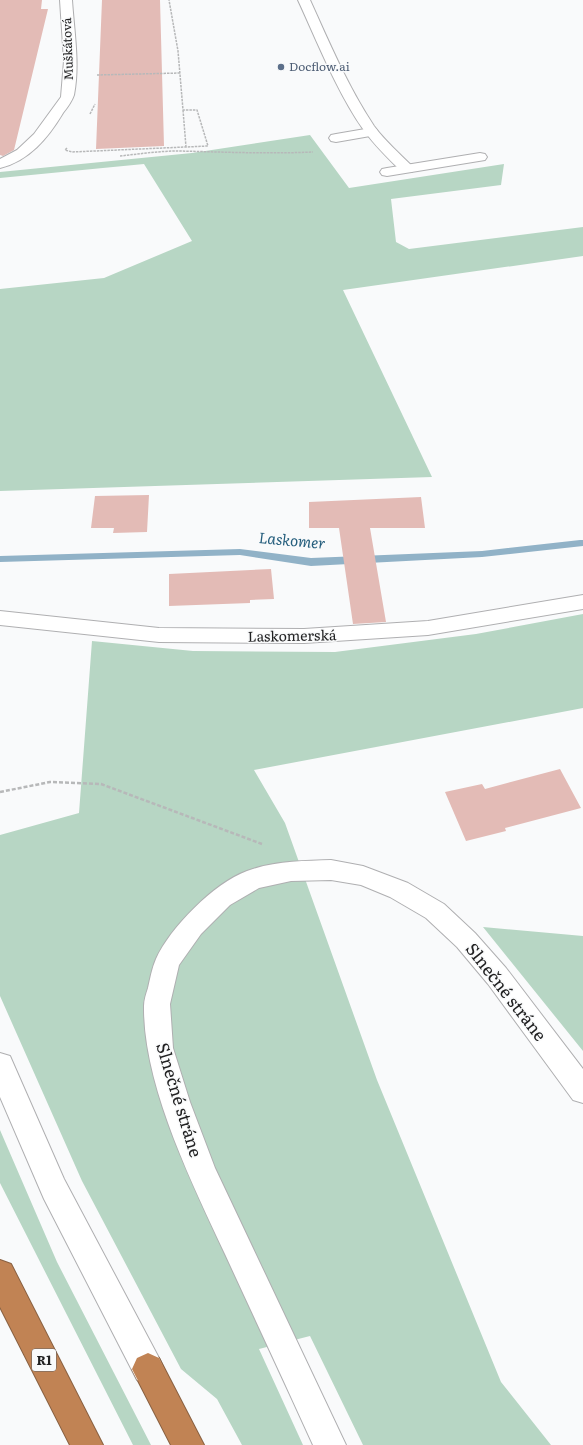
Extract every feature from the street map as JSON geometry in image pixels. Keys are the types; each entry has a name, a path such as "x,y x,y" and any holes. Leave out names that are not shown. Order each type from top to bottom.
{"highway":[{"name":"R1","path":"0,1276 87,1445"},
{"path":"148,1370 188,1445"}],"street":[{"name":"Muškátová","path":"0,164 20,156 31,147 67,97 69,87 69,42 66,0"},
{"path":"304,0 337,72 371,132 407,169"},
{"path":"336,138 371,132"},
{"path":"387,172 480,158"},
{"name":"Laskomerská","path":"0,618 159,635 304,636 428,628 583,602"},
{"name":"Slnečné stráne","path":"330,1445 295,1367 202,1172 176,1102 160,1048 157,1012 157,1004 166,962 192,927 221,898 253,880 291,871 331,870 363,876 399,890 434,911 466,940 497,976 583,1092"},
{"path":"0,1065 54,1189 148,1370"}],"path":[{"path":"169,0 175,27 186,147"},
{"path":"96,69 96,79"},
{"path":"96,75 180,73"},
{"path":"90,114 94,108 95,101"},
{"path":"70,144 65,150 72,152 208,146 198,110 183,110"},
{"path":"120,156 177,151 202,153 224,151 254,154 318,152"},
{"path":"0,792 50,782 101,784 264,845"}],"green space":[{"path":"310,135 349,188 504,164 501,185 391,199 396,242 409,249 583,227 583,256 343,290 432,477 0,491 0,289 104,278 192,241 144,164 0,178 0,172 192,153"},
{"path":"583,614 583,708 254,770 285,823 377,1080 501,1382 551,1445 363,1445 310,1336 259,1349 303,1445 242,1445 217,1399 181,1369 82,1181 0,996 0,835 79,813 92,641 193,651 335,652 476,634"},
{"path":"483,927 583,936 583,1051"},
{"path":"0,1130 57,1262 151,1445 133,1445 0,1183"}],"building":[{"path":"0,0 42,0 41,9 48,9 14,150 3,156 0,155"},
{"path":"102,0 160,0 164,146 96,149"},
{"path":"149,495 147,532 113,533 114,528 91,528 95,496"},
{"path":"421,497 425,528 370,528 386,622 353,624 339,528 309,528 309,502"},
{"path":"271,569 274,599 250,600 250,603 169,606 169,574"},
{"path":"560,769 581,808 505,828 506,831 466,841 445,792 482,784 485,789"}],"waterway":[{"name":"Laskomer","path":"0,559 240,552 311,562 482,554 580,543"}],"place":[{"name":"Docflow.ai","path":"281,67"}]}
